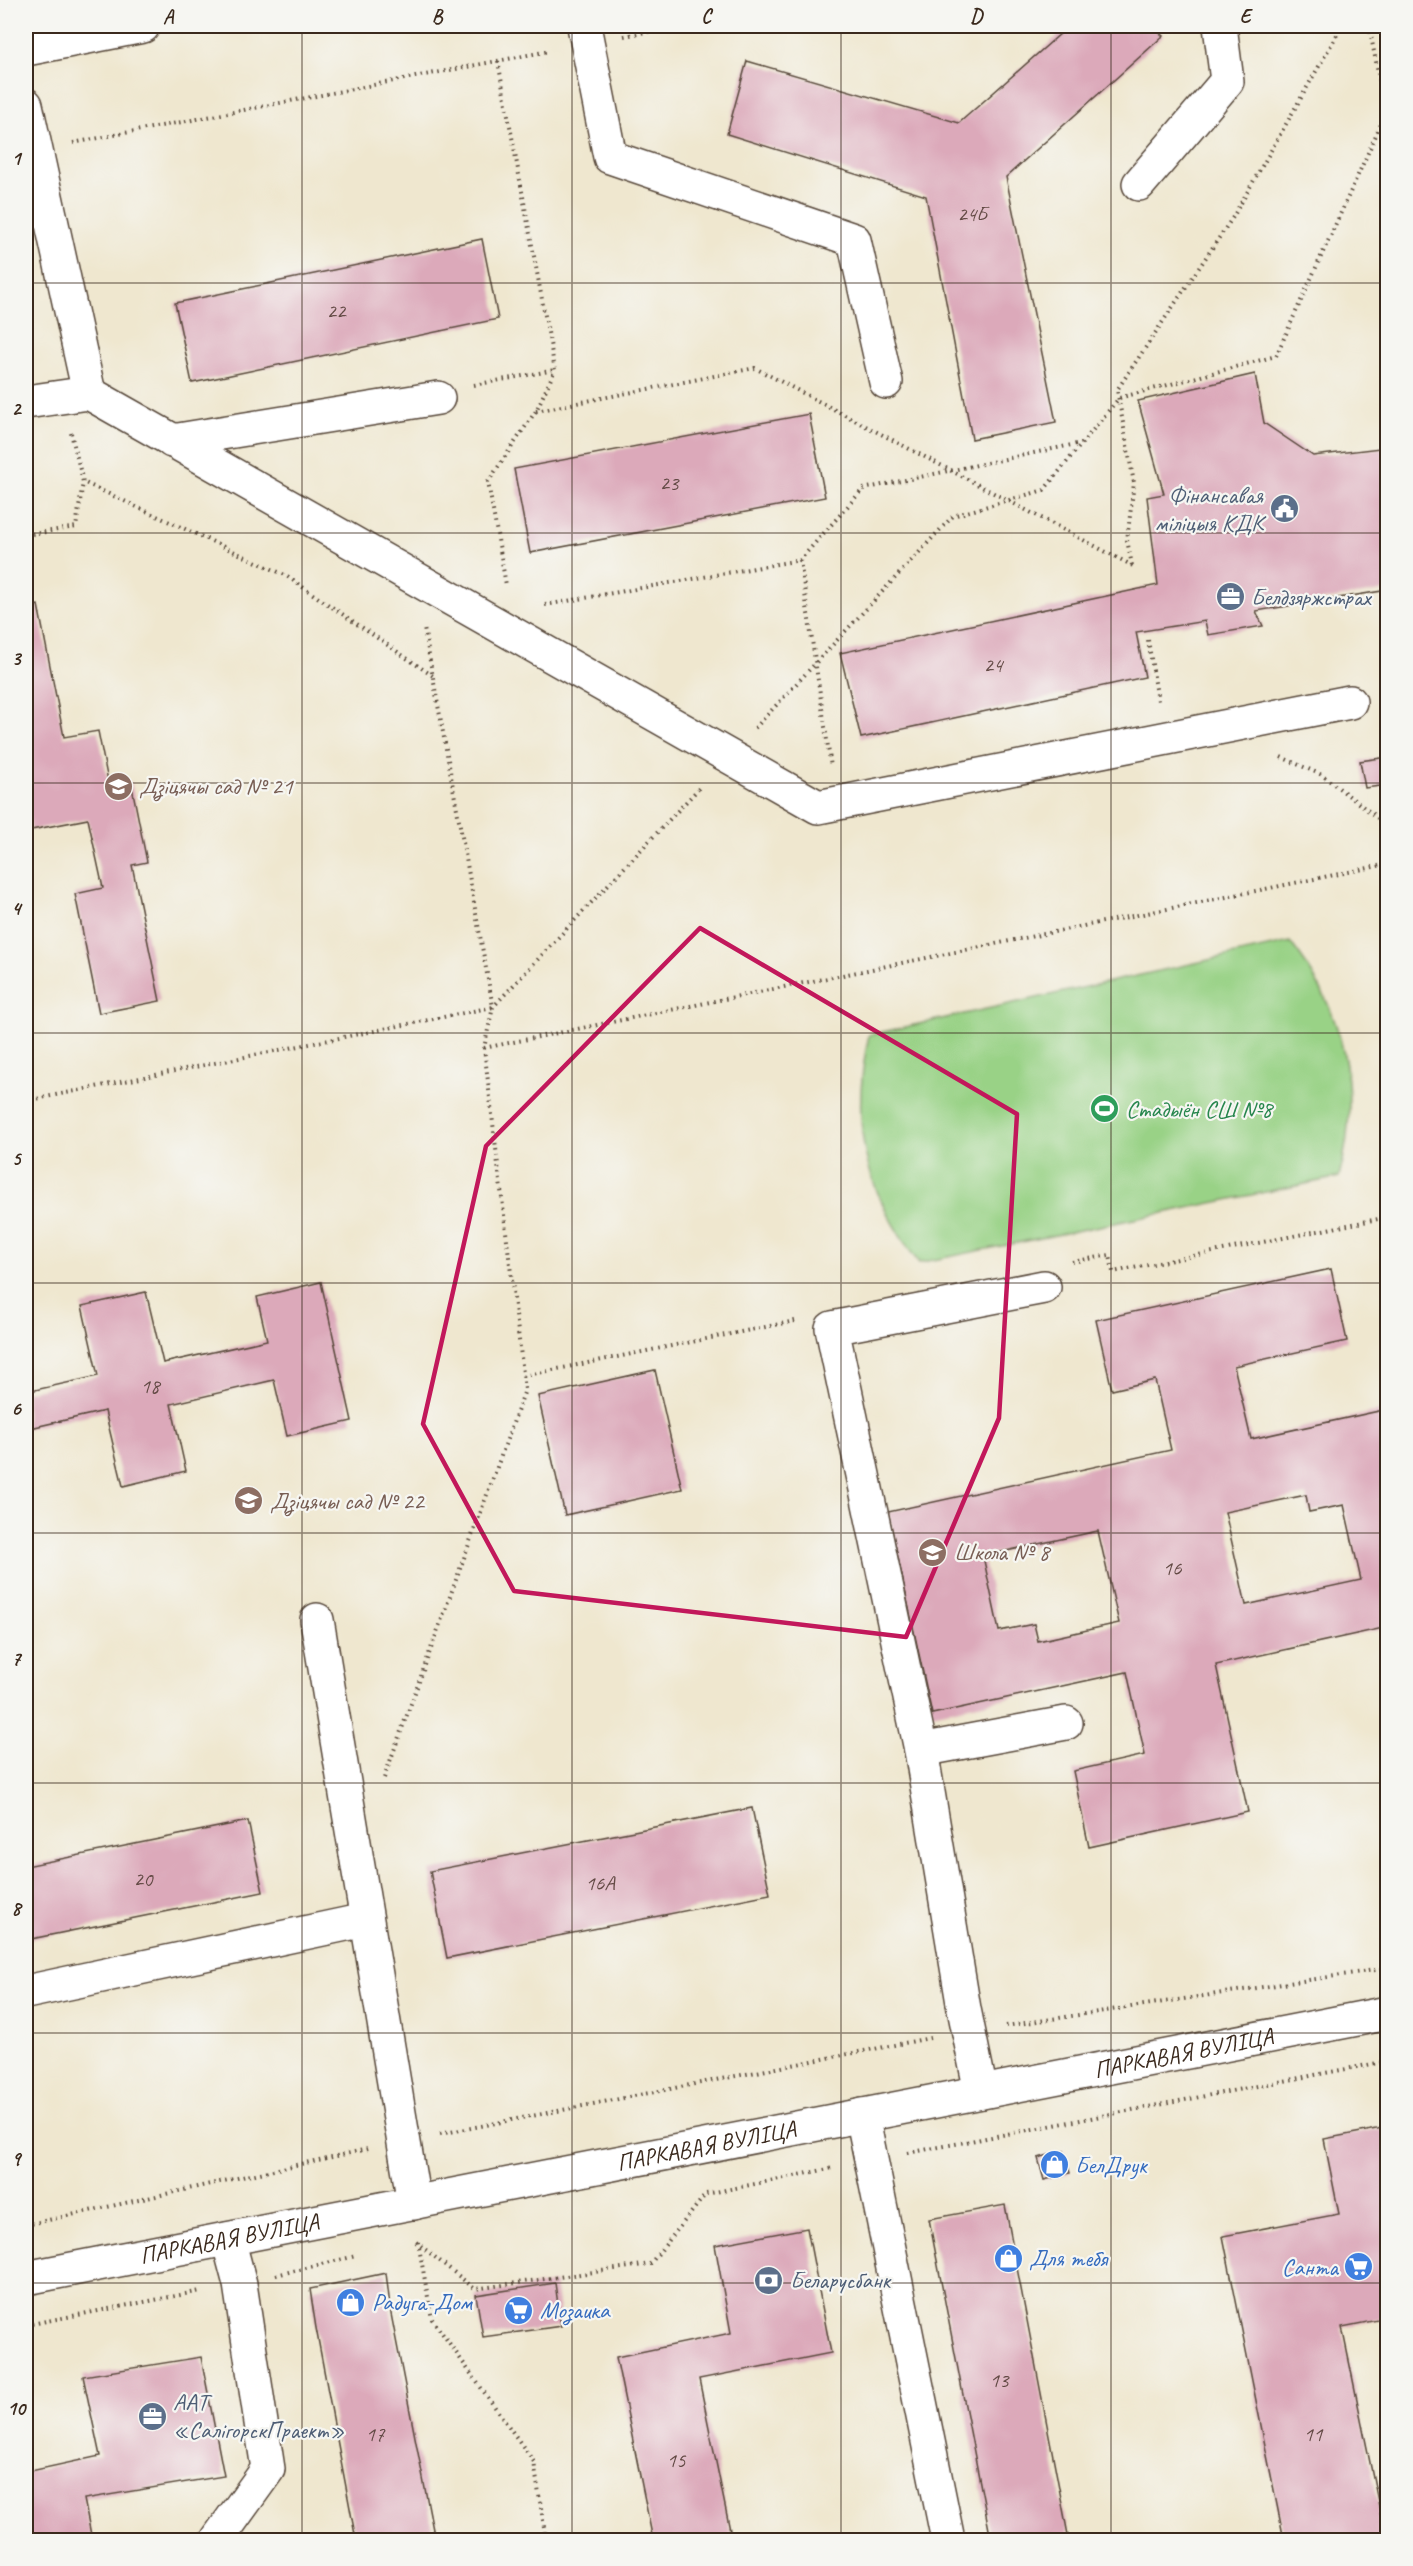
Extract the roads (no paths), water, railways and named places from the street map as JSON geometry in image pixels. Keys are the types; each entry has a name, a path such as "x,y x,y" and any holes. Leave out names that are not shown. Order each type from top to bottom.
{"street":[{"path":"26,49 142,26"},
{"path":"1139,184 1227,81 1220,26"},
{"path":"586,34 610,157 854,240 886,382"},
{"path":"26,105 75,395"},
{"path":"26,402 75,395 172,441 818,807 1350,702"},
{"path":"172,441 438,398"},
{"path":"981,2092 968,2031 921,1750 832,1328 1044,1287"},
{"path":"316,1620 414,2203"},
{"path":"921,1750 1066,1723"},
{"path":"26,1992 365,1920"},
{"name":"ПАРКАВАЯ ВУЛІЦА","path":"26,2278 1388,2013"},
{"path":"862,2115 948,2541"},
{"path":"217,2541 268,2469 240,2284 228,2239"}],"place":[{"name":"Фінансавая міліцыя КДК","path":"1284,509"},
{"name":"Белдзяржстрах","path":"1230,597"},
{"name":"Дзіцячы сад № 21","path":"118,786"},
{"name":"Стадыён СШ №8","path":"1105,1109"},
{"name":"Дзіцячы сад № 22","path":"249,1501"},
{"name":"Школа № 8","path":"933,1552"},
{"name":"БелДрук","path":"1054,2165"},
{"name":"Для тебя","path":"1008,2258"},
{"name":"Санта","path":"1359,2267"},
{"name":"Беларусбанк","path":"769,2280"},
{"name":"Радуга-Дом","path":"351,2302"},
{"name":"Мозаика","path":"519,2310"},
{"name":"ААТ «СалігорскПраект»","path":"152,2416"}]}
